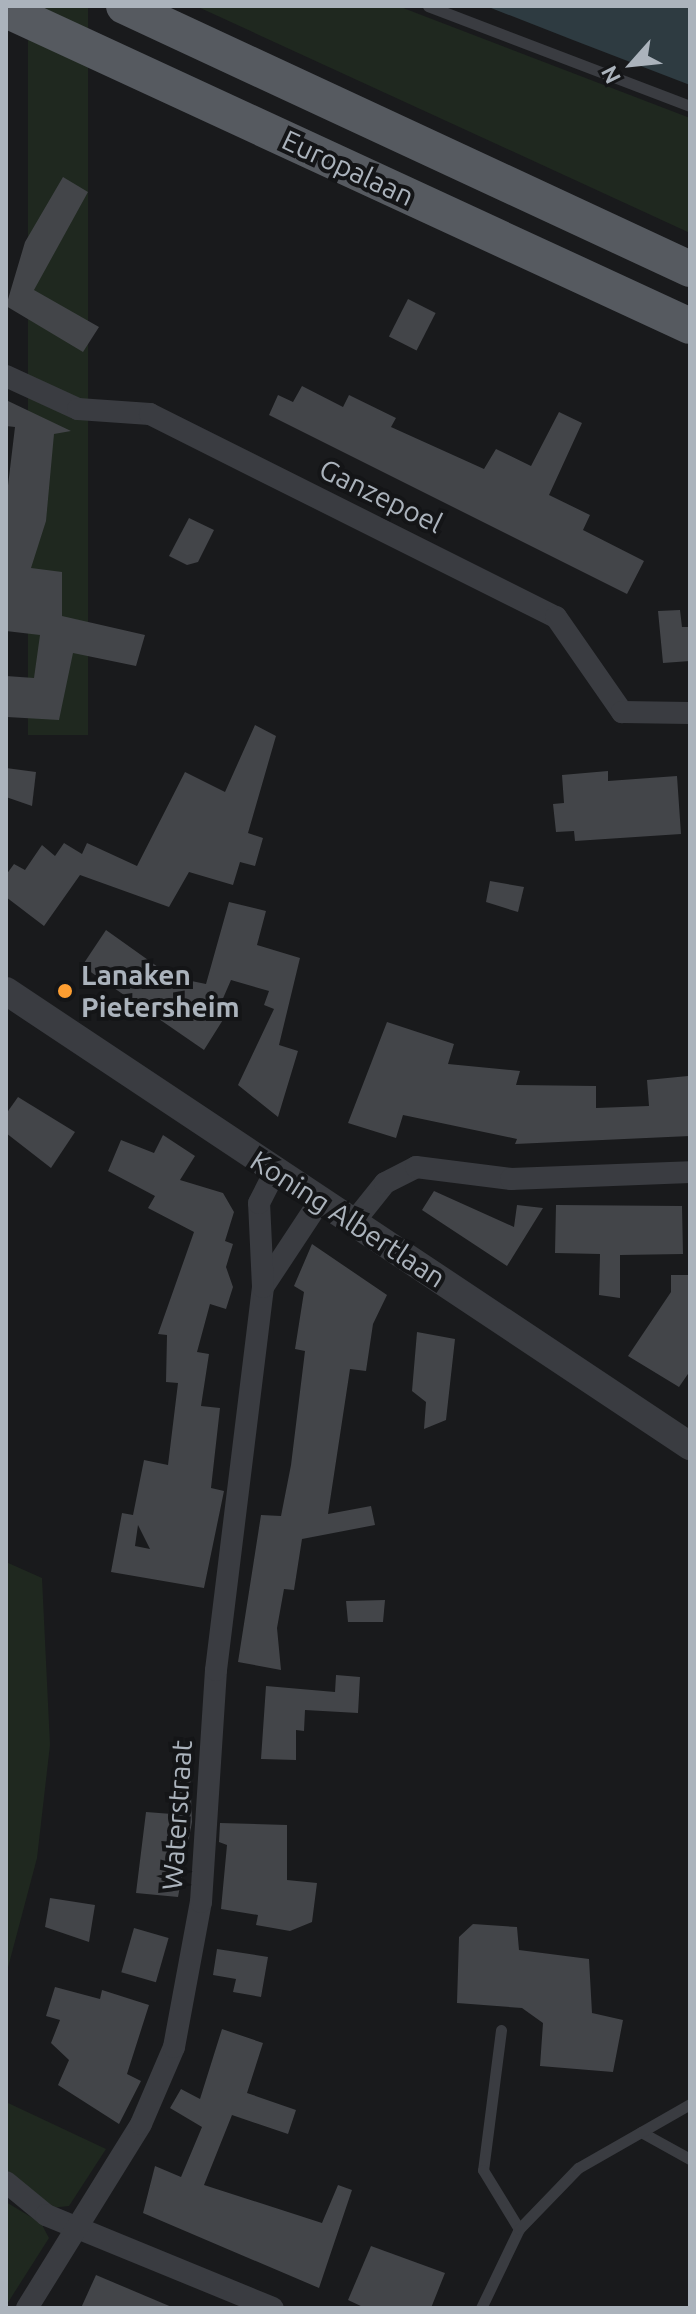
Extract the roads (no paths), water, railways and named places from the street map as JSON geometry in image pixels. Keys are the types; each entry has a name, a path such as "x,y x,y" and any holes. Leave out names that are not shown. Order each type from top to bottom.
{"main road":[{"name":"Europalaan","path":"124,6 690,269"},
{"name":"Europalaan","path":"6,10 690,326"}],"street":[{"name":"Ganzepoel","path":"6,376 78,409 150,414 556,617 622,712 690,713"},
{"name":"Koning Albertlaan","path":"6,991 690,1446"},
{"path":"353,1223 385,1183 416,1167 511,1179 690,1172"},
{"name":"Waterstraat","path":"27,2308 141,2124 174,2047 191,1965 216,1670 263,1287 259,1203 275,1172"},
{"name":"Waterstraat","path":"263,1287 319,1202"},
{"path":"6,2182 77,2229 273,2308"}],"lane":[{"path":"428,6 690,106"},
{"path":"501,2030 483,2170 519,2229"},
{"path":"481,2308 519,2229 578,2168 690,2104"},
{"path":"641,2132 690,2159"}],"place":[{"name":"Lanaken Pietersheim","path":"65,991"}]}
